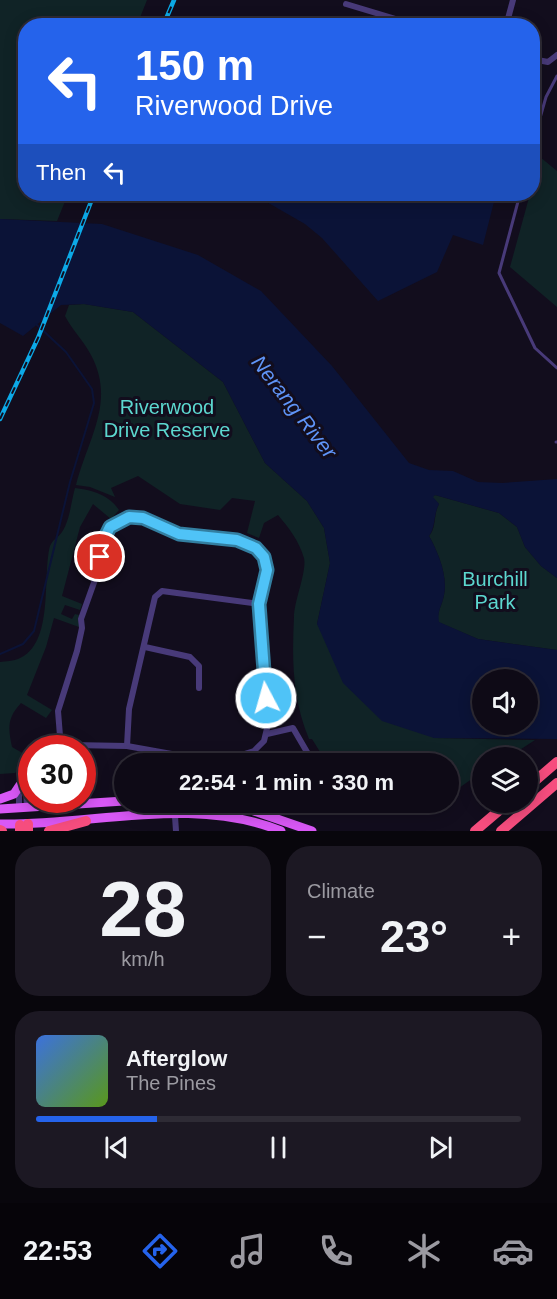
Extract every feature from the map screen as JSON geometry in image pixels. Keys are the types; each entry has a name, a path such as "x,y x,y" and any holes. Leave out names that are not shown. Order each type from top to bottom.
{"highway":[{"path":"538,778 557,762"},
{"path":"501,831 557,783"},
{"path":"475,831 496,813"},
{"path":"49,831 86,820"}],"main road":[{"path":"0,800 14,794 18,788"},
{"path":"96,803 114,802"},
{"path":"0,809 18,808"},
{"path":"23,813 24,828"},
{"path":"260,813 312,831"},
{"path":"0,825 24,828 86,820 174,814 213,815 281,831"}],"street":[{"path":"508,18 513,0"},
{"path":"346,4 392,18"},
{"path":"540,60 548,62 557,55"},
{"path":"60,735 57,714 77,651 82,628 81,619 96,577 105,537 117,521 129,517 143,518 179,534 249,543 264,557 267,570 259,604 269,720 267,734 254,751 222,760 205,760 127,746 96,747"},
{"path":"127,746 129,708 145,647 143,638 155,597 162,591 259,604"},
{"path":"145,647 190,657 199,666 199,688"},
{"path":"267,734 293,728 308,753"},
{"path":"174,814 176,831"}],"lane":[{"path":"540,118 546,97 557,76"},
{"path":"518,201 499,273 535,348 557,368"}],"green space":[{"path":"0,0 147,0 140,18 18,18 18,201 65,201 57,221 0,219"},
{"path":"540,157 557,171 557,307 510,267 528,201 540,201"},
{"name":"Riverwood Drive Reserve","path":"84,304 133,312 223,382 265,463 307,501 324,528 330,563 317,624 434,738 535,740 524,747 472,747 472,779 459,788 459,753 321,753 312,739 309,739 303,724 294,679 294,617 304,571 304,558 293,535 278,515 264,523 259,538 247,533 255,501 232,498 220,510 180,504 138,476 111,488 115,497 90,487 76,485 93,436 101,389 98,372 91,355 65,316 69,305"},
{"name":"Riverwood Drive Reserve","path":"75,488 100,494 119,510 111,519 93,504 80,527 62,596 82,604 80,610 65,605 61,614 72,619 75,614 79,615 79,627 54,618 46,647 27,695 52,710 46,718 21,703 16,708 11,719 10,734 12,747 18,750 18,770 15,773 0,774 0,662 18,659 30,651 37,640 45,608 50,546 65,527"},
{"name":"Burchill Park","path":"435,495 499,513 517,527 525,547 541,566 557,578 557,650 478,639 438,622 445,580 436,549 429,536 439,504 432,497"}],"water":[{"path":"265,201 494,201 483,245 453,235 437,272 378,301 322,238 305,224"},
{"name":"Nerang River","path":"0,219 102,224 198,255 261,291 332,366 409,463 429,470 453,471 478,482 502,483 557,479 557,578 541,566 525,547 517,527 499,513 435,495 433,497 439,504 429,536 439,557 445,580 439,622 478,639 557,650 557,739 434,738 382,721 343,683 317,624 330,563 324,528 307,501 265,463 223,382 133,312 84,304 61,305 23,336 0,323"}],"waterway":[{"path":"0,654 23,644 34,631 70,482 94,403 92,389 66,352 36,324"}],"railway":[{"path":"166,18 174,0"},
{"path":"0,419 38,338 91,201"}],"route":[{"path":"100,557 110,527 117,521 129,517 143,518 170,532 237,540 249,543 256,548 264,557 267,570 259,604 266,698"}]}
